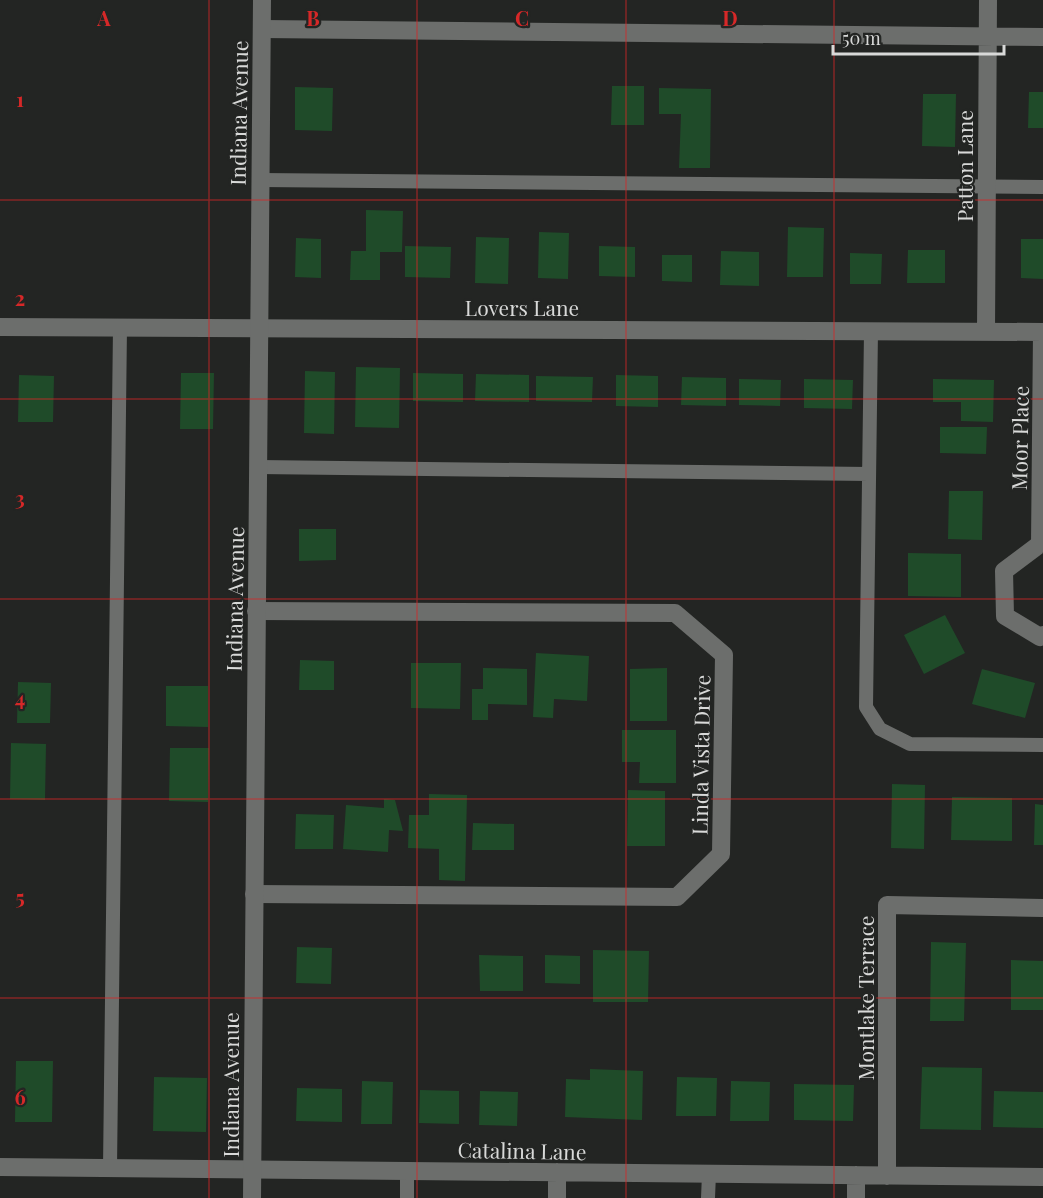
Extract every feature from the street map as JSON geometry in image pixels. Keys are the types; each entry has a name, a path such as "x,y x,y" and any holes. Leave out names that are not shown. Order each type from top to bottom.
{"street":[{"name":"Indiana Avenue","path":"252,1198 262,0"},
{"name":"Patton Lane","path":"986,332 988,0"},
{"path":"262,29 1043,37"},
{"name":"Lovers Lane","path":"0,327 1043,332"},
{"name":"Moor Place","path":"1043,332 1041,545 1004,571 1005,616 1040,637 1043,635"},
{"name":"Linda Vista Drive","path":"254,894 677,897 721,854 724,655 675,613 256,611"},
{"name":"Montlake Terrace","path":"887,1176 887,905 1043,908"},
{"name":"Catalina Lane","path":"0,1167 1043,1177"},
{"path":"557,1172 557,1198"},
{"path":"856,1175 856,1198"}],"lane":[{"path":"260,180 1043,187"},
{"path":"110,1168 120,327"},
{"path":"871,331 866,706 880,729 910,744 1043,745"},
{"path":"258,466 869,474"},
{"path":"407,1171 407,1198"},
{"path":"708,1198 709,1174"}],"building":[{"path":"612,86 644,86 644,125 611,125"},
{"path":"295,87 333,88 332,131 295,130"},
{"path":"659,88 711,89 710,168 679,168 681,114 659,114"},
{"path":"1029,92 1043,92 1043,128 1028,128"},
{"path":"923,94 956,94 955,147 922,146"},
{"path":"366,210 403,211 402,252 380,252 380,280 350,280 351,251 366,251"},
{"path":"788,227 824,228 823,277 787,277"},
{"path":"539,232 569,233 568,279 538,278"},
{"path":"476,237 509,238 508,284 475,283"},
{"path":"296,238 321,239 321,278 295,277"},
{"path":"1021,239 1043,239 1043,279 1021,278"},
{"path":"405,246 451,247 450,278 405,277"},
{"path":"599,246 635,247 635,277 599,276"},
{"path":"908,250 945,250 945,283 907,283"},
{"path":"721,251 759,252 759,286 720,285"},
{"path":"850,253 882,254 881,284 850,284"},
{"path":"662,255 692,255 692,282 662,281"},
{"path":"356,367 400,368 399,428 355,427"},
{"path":"305,371 335,372 334,434 304,433"},
{"path":"181,373 214,373 213,429 180,429"},
{"path":"413,373 463,374 463,402 413,401"},
{"path":"476,374 529,375 529,402 475,401"},
{"path":"19,375 54,376 53,422 18,422"},
{"path":"616,375 658,376 658,407 616,406"},
{"path":"536,376 593,377 592,402 536,401"},
{"path":"682,377 726,378 726,406 681,405"},
{"path":"739,379 781,380 780,406 739,405"},
{"path":"804,379 853,380 852,409 804,408"},
{"path":"933,379 994,380 993,422 961,421 961,402 933,402"},
{"path":"940,427 987,427 986,454 940,453"},
{"path":"949,491 983,491 982,540 948,539"},
{"path":"299,529 336,529 336,560 299,561"},
{"path":"908,553 961,554 961,597 908,596"},
{"path":"945,615 965,653 924,674 904,635"},
{"path":"536,653 589,656 587,701 554,699 553,718 533,717"},
{"path":"300,660 334,661 334,690 299,690"},
{"path":"411,663 461,663 460,709 411,708"},
{"path":"483,668 527,669 527,705 488,704 488,720 472,720 472,689 483,689"},
{"path":"667,668 667,721 630,721 630,669"},
{"path":"982,669 1035,683 1025,718 972,704"},
{"path":"18,682 51,683 50,723 17,723"},
{"path":"166,686 208,686 208,727 166,726"},
{"path":"622,730 676,730 676,783 639,783 640,762 622,762"},
{"path":"11,743 46,744 45,800 10,799"},
{"path":"170,748 209,748 208,802 169,801"},
{"path":"892,784 925,785 924,849 891,848"},
{"path":"628,790 665,791 665,846 627,846"},
{"path":"429,794 467,795 465,881 439,880 439,849 408,848 409,815 429,815"},
{"path":"952,797 1012,798 1012,841 951,840"},
{"path":"384,799 395,800 403,831 389,830 388,852 343,849 346,805 384,808"},
{"path":"1035,804 1043,805 1043,845 1034,845"},
{"path":"296,814 334,815 333,849 295,849"},
{"path":"473,823 514,824 514,850 472,850"},
{"path":"931,942 966,943 964,1021 930,1021"},
{"path":"297,947 332,948 331,984 296,983"},
{"path":"593,950 649,951 648,1002 593,1002"},
{"path":"479,955 523,956 523,991 480,991"},
{"path":"545,955 580,956 580,984 545,983"},
{"path":"1011,960 1043,961 1043,1010 1011,1010"},
{"path":"16,1061 53,1061 52,1122 15,1122"},
{"path":"922,1067 982,1068 981,1130 920,1129"},
{"path":"590,1069 643,1071 642,1120 565,1117 566,1079 590,1080"},
{"path":"154,1077 207,1078 206,1132 153,1131"},
{"path":"677,1077 717,1078 716,1116 676,1116"},
{"path":"362,1081 393,1082 392,1124 361,1124"},
{"path":"731,1081 770,1082 769,1121 730,1121"},
{"path":"794,1084 854,1085 853,1121 794,1120"},
{"path":"297,1088 342,1089 342,1122 296,1121"},
{"path":"420,1090 459,1091 459,1124 419,1123"},
{"path":"480,1091 518,1092 517,1126 479,1125"},
{"path":"994,1091 1043,1092 1043,1128 993,1127"}]}
